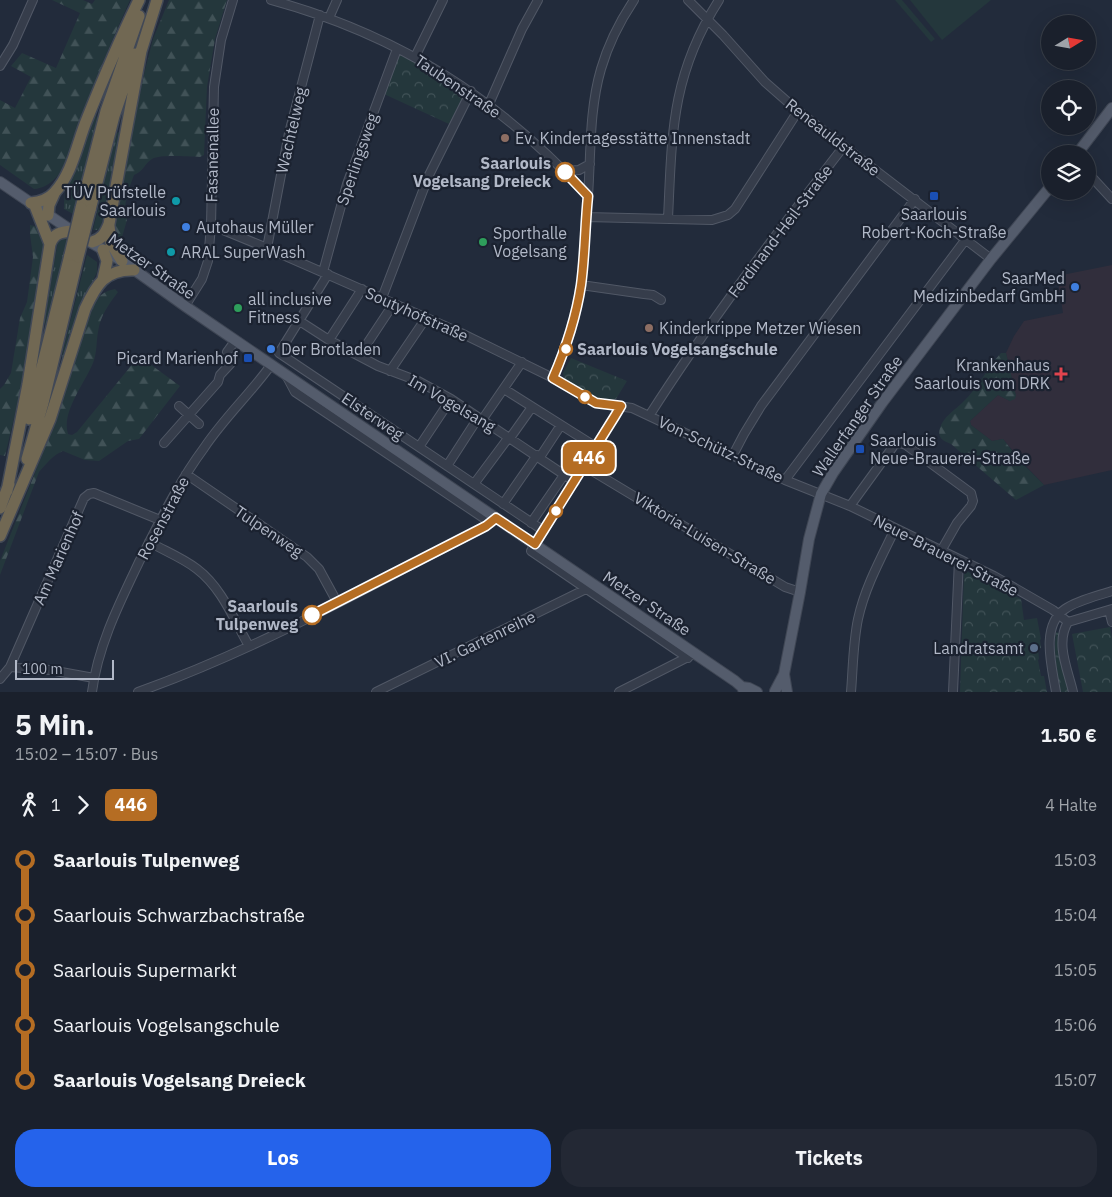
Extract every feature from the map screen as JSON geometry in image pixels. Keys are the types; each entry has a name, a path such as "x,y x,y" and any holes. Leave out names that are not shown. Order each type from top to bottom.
{"highway":[{"path":"48,215 50,202 64,181 86,121 139,0"},
{"path":"1,533 26,464 43,403 106,111 145,0"},
{"path":"85,209 129,70 156,0"},
{"path":"92,242 99,240 105,234 109,224 141,51 156,0"},
{"path":"50,244 33,205 54,194"},
{"path":"109,224 111,242 122,261"},
{"path":"7,491 24,411 50,244 52,238 57,234 72,230"},
{"path":"103,250 107,261 103,280"},
{"path":"0,508 7,491 34,400 74,256"},
{"path":"1,533 50,419 91,295 103,280 116,271 134,270"}],"main road":[{"path":"1085,145 1112,108"},
{"name":"Metzer Straße","path":"0,182 48,215 122,261 493,520 535,544 590,587 743,690 750,688 757,692"},
{"name":"Wallerfanger Straße","path":"775,692 784,674 809,539 821,494 833,473 882,403 1041,198"},
{"name":"Wallerfanger Straße","path":"784,674 786,692"}],"street":[{"path":"0,66 13,45 33,0"},
{"name":"Fasanenallee","path":"185,306 202,279 210,252 214,87 221,40 233,0"},
{"name":"Taubenstraße","path":"272,0 320,14 415,57 471,91 530,138 588,196"},
{"path":"329,18 337,0"},
{"path":"415,57 442,0"},
{"path":"489,104 522,29 538,0"},
{"path":"553,378 568,342 581,285 594,105 600,70 618,28 634,0"},
{"name":"Reneauldstraße","path":"688,0 765,82 798,111 992,259"},
{"path":"668,219 675,110 685,70 698,36 719,0"},
{"name":"Wachtelweg","path":"267,248 289,132 320,14"},
{"name":"Sperlingsweg","path":"326,273 347,184 397,49"},
{"path":"382,298 430,175 471,91"},
{"path":"586,217 712,220 728,215 735,209 798,111"},
{"name":"Ferdinand-Heil-Straße","path":"649,416 687,357 749,270 844,146"},
{"path":"565,172 579,170 590,164"},
{"path":"1096,182 1112,199"},
{"path":"733,455 762,406 915,200"},
{"name":"Soutyhofstraße","path":"210,225 326,273 522,362 596,403 621,406"},
{"path":"785,480 966,239"},
{"name":"Elsterweg","path":"326,273 279,352 544,531"},
{"path":"581,285 653,295 661,300"},
{"path":"329,340 362,289"},
{"path":"359,356 394,303"},
{"path":"390,371 426,318"},
{"name":"Im Vogelsang","path":"298,320 359,356 390,371 418,381 451,399 575,482"},
{"path":"164,443 218,382 220,376 233,361 227,352 235,341"},
{"path":"447,466 522,362"},
{"name":"Rosenstraße","path":"92,692 94,678 108,629 160,520 186,474 215,432 245,399 271,365"},
{"path":"504,389 596,447"},
{"path":"420,448 451,399"},
{"path":"179,406 199,424"},
{"path":"535,544 621,406"},
{"name":"Von-Schütz-Straße","path":"621,406 627,406 785,480 821,494"},
{"path":"474,484 532,408"},
{"path":"503,504 561,425"},
{"path":"850,506 895,444 906,445 971,493 973,501 971,506 957,523 942,551"},
{"name":"Viktoria-Luisen-Straße","path":"584,466 785,587 800,592"},
{"name":"Tulpenweg","path":"186,474 307,557 323,576 337,602"},
{"path":"531,523 564,475"},
{"name":"Am Marienhof","path":"0,679 10,667 84,498 94,493 160,520"},
{"name":"Neue-Brauerei-Straße","path":"821,494 850,506 895,530 994,576 1059,614 1068,622"},
{"path":"138,692 201,668 249,646 493,520"},
{"path":"851,692 858,618 870,581 895,530"},
{"path":"149,542 189,563 208,578 216,588 249,646"},
{"path":"953,692 959,560"},
{"name":"VI. Gartenreihe","path":"376,692 590,587"},
{"path":"1056,692 1050,643 1054,620 1072,605 1112,591"},
{"path":"1073,692 1062,640 1068,622 1092,613 1111,609 1112,622"},
{"path":"619,692 691,655"},
{"path":"10,667 45,669 94,678"}],"shaded area":[{"name":"Krankenhaus Saarlouis vom DRK","path":"1112,265 1112,470 1044,485 1003,439 992,441 971,425 970,421 998,395 1010,401 1016,396 1006,353 1024,321 1063,313 1057,276"}],"green space":[{"path":"52,0 83,0 92,4 95,0 130,0 97,77 67,161 54,180 34,189 0,165 0,100 15,108 31,77 11,66 22,53 56,68 80,13"},
{"path":"169,0 227,0 215,39 207,87 204,155 200,157 156,157 134,175 128,191 124,211 127,220 120,244 115,232 121,182 153,39"},
{"path":"895,0 902,0 935,39 931,42"},
{"path":"910,0 991,0 942,40"},
{"path":"399,55 415,62 465,93 449,124 384,94"},
{"path":"94,114 96,114 97,119 73,214 64,209 67,186"},
{"path":"118,132 122,134 101,226 99,230 93,230 115,136"},
{"path":"30,225 35,226 39,231 45,250 30,350 5,456 0,455 0,389 11,373 20,318 27,302 33,257"},
{"path":"63,238 67,240 46,325 44,323 58,241"},
{"path":"87,255 97,262 97,272 83,302 61,365 63,350"},
{"path":"115,289 118,292 105,310 99,326 93,363 68,416 68,434 72,435 77,432 139,356 180,386 139,439 128,441 99,461 85,460 63,451 47,463 39,472 0,575 0,561 56,420 93,304 102,294"},
{"path":"1001,353 1006,353 1016,396 1015,399 1010,401 998,395 970,421 971,425 992,441 1003,439 1021,462 1044,485 1016,500 951,444 943,440 939,434 944,420 968,396"},
{"path":"571,358 627,381 616,399 594,397 564,378 563,373"},
{"path":"966,571 1021,599 1024,620 1037,618 1041,639 1041,648 1038,649 1038,660 1047,692 960,692 964,573"},
{"path":"1110,627 1112,637 1112,692 1083,692 1072,634"},
{"path":"1056,632 1059,633 1059,654 1070,692 1060,692 1055,655"}],"bus line":[{"name":"446","path":"312,615 486,526 496,518 535,544 621,406 596,403 553,378 565,349 579,298 588,196 565,172"}],"place":[{"name":"Ev. Kindertagesstätte Innenstadt","path":"505,138"},
{"name":"Saarlouis Vogelsang Dreieck","path":"565,172"},
{"name":"Saarlouis Robert-Koch-Straße","path":"934,196"},
{"name":"TÜV Prüfstelle Saarlouis","path":"176,201"},
{"name":"Autohaus Müller","path":"186,227"},
{"name":"Sporthalle Vogelsang","path":"483,242"},
{"name":"ARAL SuperWash","path":"171,252"},
{"name":"SaarMed Medizinbedarf GmbH","path":"1075,287"},
{"name":"all inclusive Fitness","path":"238,308"},
{"name":"Kinderkrippe Metzer Wiesen","path":"649,328"},
{"name":"Der Brotladen","path":"271,349"},
{"name":"Saarlouis Vogelsangschule","path":"566,349"},
{"name":"Picard Marienhof","path":"248,358"},
{"name":"Krankenhaus Saarlouis vom DRK","path":"1061,374"},
{"name":"Saarlouis Neue-Brauerei-Straße","path":"860,449"},
{"name":"Saarlouis Tulpenweg","path":"312,615"},
{"name":"Landratsamt","path":"1034,648"}]}
